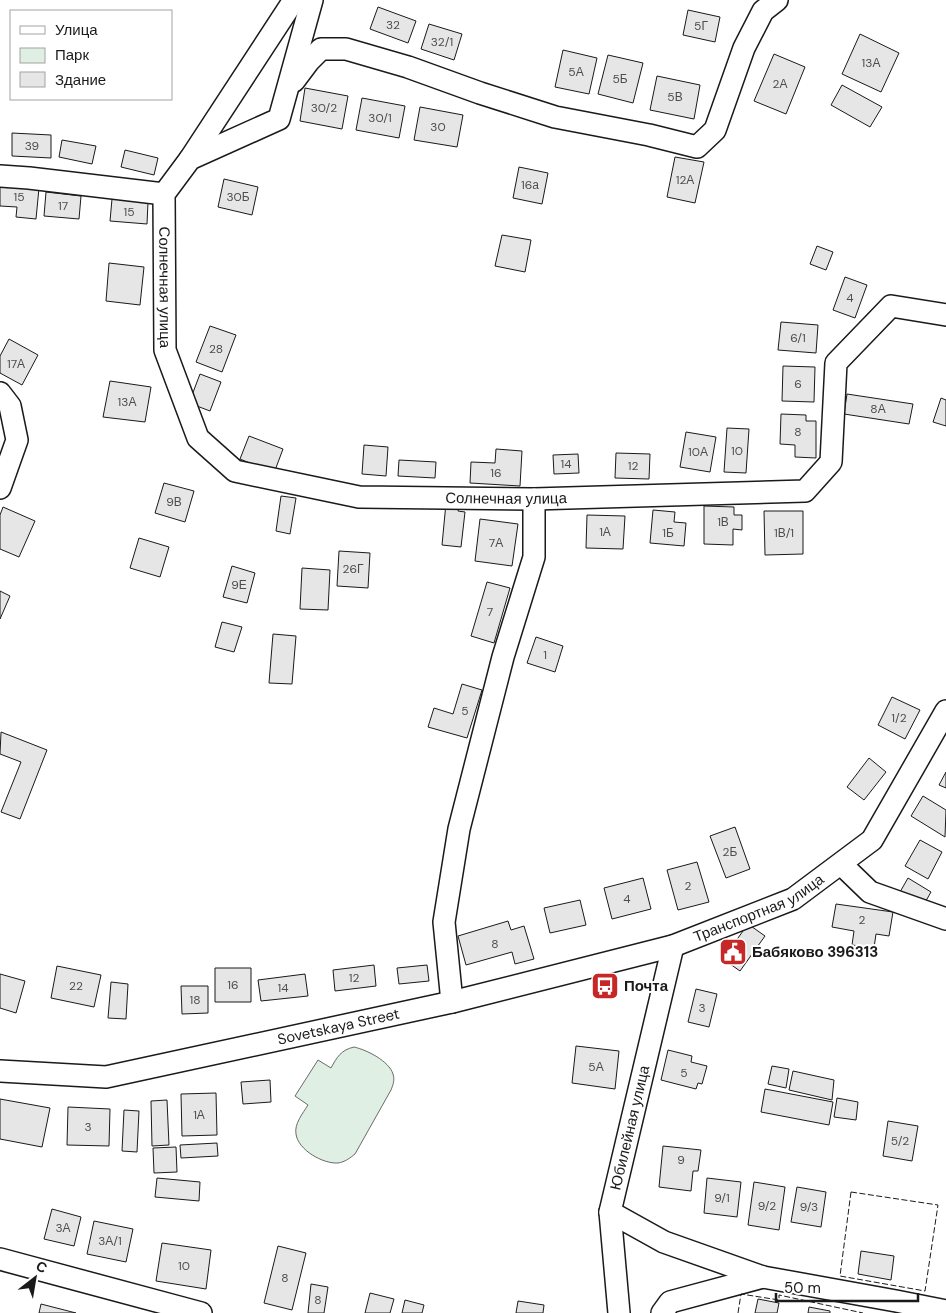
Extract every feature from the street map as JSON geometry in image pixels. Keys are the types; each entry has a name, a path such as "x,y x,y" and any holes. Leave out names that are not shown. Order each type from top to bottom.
{"street":[{"path":"0,176 164,194 190,159 294,0"},
{"path":"190,159 279,119 312,0"},
{"path":"288,89 309,61 321,49 346,49 408,67 555,117 649,135 697,147 715,130 744,48 763,11 777,0"},
{"name":"Солнечная улица","path":"164,194 165,350 198,438 235,472 359,497 534,499 805,492 831,462 836,363 891,306 946,315"},
{"path":"0,393 10,406 18,440 0,488"},
{"path":"452,1002 444,922 459,829 503,657 534,557 534,499"},
{"name":"Транспортная улица","path":"673,946 794,899 872,840 946,711"},
{"name":"Транспортная улица","path":"841,864 870,892 946,919"},
{"name":"Sovetskaya Street","path":"0,1071 106,1076 452,1002 673,946"},
{"name":"Юбилейная улица","path":"619,1313 610,1212 673,946"},
{"path":"610,1212 664,1242 763,1277 946,1311"},
{"path":"0,1259 201,1313"},
{"path":"662,1313 670,1302 763,1277"}],"green space":[{"path":"354,1047 371,1053 387,1065 391,1069 394,1082 355,1154 343,1162 332,1163 312,1155 298,1140 296,1126 308,1105 295,1096 318,1060 331,1068 340,1055"}],"building":[{"path":"378,7 416,21 408,43 370,29"},
{"path":"688,10 720,17 715,42 683,35"},
{"path":"429,24 462,34 454,60 421,49"},
{"path":"860,34 899,53 881,92 842,74"},
{"path":"563,50 597,58 589,94 555,87"},
{"path":"774,54 805,67 786,114 754,101"},
{"path":"608,55 643,63 633,103 598,94"},
{"path":"657,76 700,85 694,119 650,110"},
{"path":"842,85 882,107 870,127 831,105"},
{"path":"305,88 348,96 342,129 300,121"},
{"path":"362,98 405,106 399,138 356,130"},
{"path":"420,107 463,115 457,147 414,140"},
{"path":"12,133 51,135 51,158 12,156"},
{"path":"62,140 96,146 92,164 59,157"},
{"path":"125,150 158,158 154,175 121,167"},
{"path":"675,157 704,162 695,203 667,197"},
{"path":"519,167 548,173 542,204 513,198"},
{"path":"224,179 258,187 252,215 218,207"},
{"path":"0,184 39,188 36,219 16,217 17,207 0,206"},
{"path":"46,192 81,196 79,219 44,216"},
{"path":"112,199 148,202 147,224 110,221"},
{"path":"502,235 531,240 525,272 495,266"},
{"path":"817,246 833,252 826,270 810,264"},
{"path":"109,263 144,267 140,305 106,301"},
{"path":"845,277 867,285 855,318 833,310"},
{"path":"781,322 818,325 816,353 778,350"},
{"path":"210,326 236,335 222,372 196,362"},
{"path":"9,339 38,355 22,385 0,373 0,356"},
{"path":"783,366 815,367 814,402 782,401"},
{"path":"200,374 221,382 210,411 189,403"},
{"path":"110,381 151,387 145,422 103,417"},
{"path":"847,394 913,404 909,424 844,414"},
{"path":"941,398 946,400 946,426 933,422"},
{"path":"781,414 806,415 806,421 816,421 816,458 795,457 795,445 780,444"},
{"path":"727,428 749,429 746,473 724,472"},
{"path":"686,432 716,437 710,472 680,467"},
{"path":"249,436 283,449 274,473 240,459"},
{"path":"364,445 388,447 386,476 362,474"},
{"path":"496,449 522,451 520,486 470,483 471,462 495,463"},
{"path":"616,453 650,454 649,479 615,478"},
{"path":"578,454 579,473 554,474 553,455"},
{"path":"399,460 436,462 435,478 398,476"},
{"path":"164,483 194,491 185,522 155,513"},
{"path":"281,496 296,498 290,534 276,531"},
{"path":"446,503 459,504 458,511 465,512 461,547 442,545"},
{"path":"704,506 734,507 734,515 742,515 742,530 733,529 733,545 704,544"},
{"path":"3,507 35,521 19,557 0,549 0,515"},
{"path":"653,510 675,512 674,522 686,523 684,546 650,543"},
{"path":"764,511 803,511 803,554 765,555"},
{"path":"587,515 625,516 623,549 586,548"},
{"path":"480,519 518,524 512,566 475,561"},
{"path":"139,538 169,547 160,577 130,568"},
{"path":"339,551 370,553 368,588 337,586"},
{"path":"232,566 255,573 247,603 223,597"},
{"path":"302,568 330,570 328,610 300,609"},
{"path":"487,582 510,588 494,643 471,636"},
{"path":"0,591 10,596 0,619"},
{"path":"222,622 242,627 234,652 215,647"},
{"path":"273,634 296,636 292,684 269,683"},
{"path":"536,637 563,646 555,672 527,663"},
{"path":"462,684 482,690 467,738 428,727 434,708 453,714"},
{"path":"892,697 920,710 905,739 878,725"},
{"path":"1,732 47,750 20,819 1,812 21,762 0,754"},
{"path":"869,758 886,772 864,800 847,787"},
{"path":"946,772 946,788 939,785"},
{"path":"923,796 946,810 945,837 911,816"},
{"path":"735,827 750,869 726,878 710,836"},
{"path":"920,840 942,852 928,879 905,866"},
{"path":"697,862 709,902 678,910 667,870"},
{"path":"643,878 651,909 612,919 604,888"},
{"path":"908,878 931,892 923,906 900,892"},
{"path":"580,900 586,925 550,933 544,908"},
{"path":"836,904 893,912 889,936 876,934 874,948 852,945 854,931 832,927"},
{"path":"508,921 511,930 524,926 534,959 515,964 512,952 466,965 458,936"},
{"path":"748,924 765,936 740,971 723,959"},
{"path":"374,965 376,986 335,991 333,970"},
{"path":"427,965 429,981 399,984 397,968"},
{"path":"57,966 101,975 94,1007 51,998"},
{"path":"215,968 251,968 251,1002 215,1002"},
{"path":"0,974 25,981 16,1013 0,1008"},
{"path":"305,974 308,996 261,1001 258,980"},
{"path":"111,982 128,984 126,1019 108,1018"},
{"path":"181,986 208,986 208,1013 182,1014"},
{"path":"696,989 717,994 709,1027 688,1022"},
{"path":"576,1046 619,1051 615,1089 572,1083"},
{"path":"668,1050 692,1056 691,1062 707,1066 702,1084 698,1083 696,1089 661,1080"},
{"path":"772,1066 789,1069 786,1088 768,1084"},
{"path":"793,1071 834,1080 832,1100 789,1090"},
{"path":"270,1080 271,1102 243,1104 241,1082"},
{"path":"765,1089 833,1102 829,1125 761,1112"},
{"path":"216,1093 217,1135 182,1136 181,1094"},
{"path":"837,1098 858,1102 856,1120 834,1117"},
{"path":"0,1099 50,1108 42,1147 0,1139"},
{"path":"167,1100 169,1145 152,1146 151,1101"},
{"path":"68,1107 110,1109 109,1146 67,1145"},
{"path":"124,1110 139,1111 137,1152 122,1151"},
{"path":"888,1121 918,1126 912,1161 883,1156"},
{"path":"217,1143 218,1156 181,1158 180,1145"},
{"path":"663,1146 701,1150 698,1171 693,1171 691,1191 659,1187"},
{"path":"176,1147 177,1172 154,1173 153,1148"},
{"path":"157,1178 200,1182 199,1201 155,1197"},
{"path":"707,1178 741,1182 737,1217 704,1213"},
{"path":"754,1182 785,1187 779,1230 748,1225"},
{"path":"797,1187 826,1192 821,1227 791,1222"},
{"path":"52,1209 81,1217 74,1246 44,1239"},
{"path":"94,1221 133,1229 126,1262 87,1254"},
{"path":"162,1243 211,1250 206,1289 156,1281"},
{"path":"278,1246 306,1253 292,1310 264,1303"},
{"path":"861,1251 894,1256 891,1280 858,1274"},
{"path":"311,1284 328,1287 324,1313 308,1313"},
{"path":"370,1293 394,1299 390,1313 365,1313"},
{"path":"758,1299 779,1303 777,1313 755,1313"},
{"path":"405,1300 424,1305 422,1313 402,1313"},
{"path":"518,1301 544,1305 543,1313 516,1313"},
{"path":"41,1304 76,1313 39,1313"},
{"path":"809,1307 830,1311 830,1313 808,1313"}],"fence":[{"path":"851,1192 938,1205 925,1291 840,1276 851,1192"},
{"path":"738,1313 741,1294 779,1300 779,1295 863,1313"}],"place":[{"name":"Бабяково 396313","path":"733,952"},
{"name":"Почта","path":"605,986"}]}
